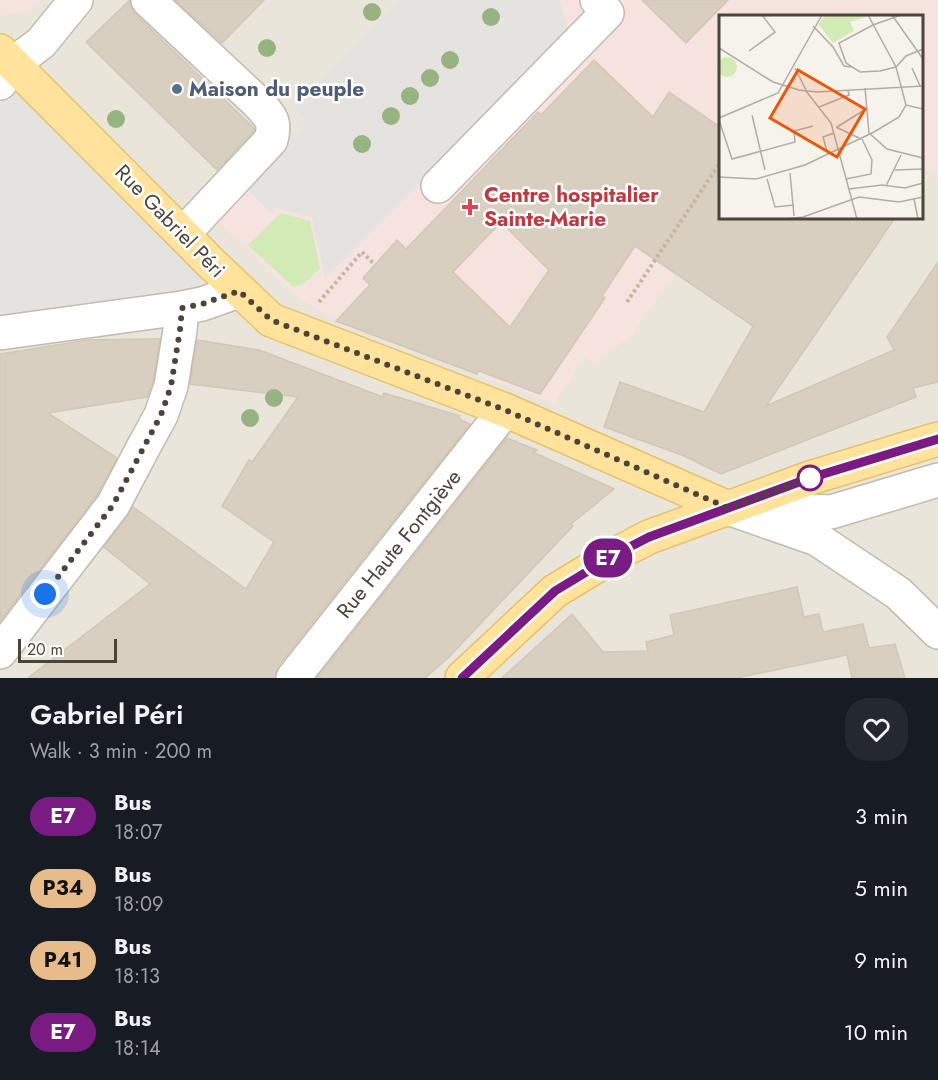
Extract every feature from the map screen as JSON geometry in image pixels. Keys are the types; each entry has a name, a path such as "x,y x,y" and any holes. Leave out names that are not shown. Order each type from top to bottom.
{"main road":[{"name":"Rue Gabriel Péri","path":"5,66 271,320 501,420 728,508"},
{"path":"462,678 555,591 600,562 649,537 810,478 938,440"}],"street":[{"path":"5,66 40,43 76,0"},
{"path":"148,0 258,103 275,127 271,141 183,234"},
{"path":"438,186 607,12 597,0"},
{"path":"0,652 113,505 161,415 171,386 180,330 185,319 202,304 239,291"},
{"path":"0,333 185,319"},
{"path":"0,666 118,509 167,416 177,387 185,319"},
{"path":"302,678 501,420"},
{"name":"Rue Haute Fontgiève","path":"293,678 501,420"},
{"path":"728,508 831,512 938,480"},
{"path":"728,508 817,539 898,593 938,632"}],"path":[{"path":"627,302 719,164"},
{"path":"314,308 362,252 374,264"}],"shaded area":[{"path":"0,0 938,0 938,678 0,678"},
{"path":"0,0 40,0 33,9 3,15 0,12"},
{"name":"Centre hospitalier Sainte-Marie","path":"399,0 938,0 938,178 923,167 923,15 719,15 719,196 670,270 675,273 632,334 596,363 584,357 554,404 336,321 297,296 215,219 309,123 294,108"},
{"path":"399,0 560,0 569,33 325,278 312,217 275,208 270,213 246,188 309,123 294,108"},
{"path":"19,91 202,276 192,292 0,321 0,106 9,92"}],"green space":[{"path":"281,213 310,221 320,269 304,283 293,287 248,245"}],"building":[{"name":"Maison du peuple","path":"130,0 130,6 135,14 254,128 254,131 217,170 86,42"},
{"path":"175,0 264,0 222,43"},
{"path":"642,0 728,0 686,43"},
{"path":"594,60 653,117 669,92 719,126 719,219 894,219 766,406 894,350 887,337 938,262 938,382 913,388 916,397 721,474 682,455 604,427 620,382 704,412 753,326 635,246 602,296 605,298 540,394 479,371 477,374 336,321 370,285 363,278 397,240 406,249 538,112 541,115","holes":["501,222 549,270 510,327 453,272"]},
{"path":"160,339 153,381 147,397 48,413 117,458 97,495 0,621 0,354 88,340"},
{"path":"197,340 259,350 383,397 384,393 460,416 459,419 470,424 278,666 275,678 28,678 150,584 104,547 133,507 246,589 274,542 222,506 249,460 252,462 298,397 190,384"},
{"path":"507,438 537,450 533,452 614,489 571,524 573,526 448,658 425,678 317,678"},
{"path":"797,587 804,617 819,614 823,632 863,624 869,648 895,644 905,678 852,678 847,655 737,678 502,678 572,614 603,652 648,651 646,642 674,635 670,615"}],"bus line":[{"name":"E7","path":"462,678 555,591 600,562 649,537 810,478 938,439"}],"place":[{"name":"Maison du peuple","path":"177,89"},
{"name":"Centre hospitalier Sainte-Marie","path":"470,207"}],"route":[{"path":"45,594 113,505 161,415 171,386 182,308 202,304 239,291 271,320 505,410 728,508 810,478"}]}
